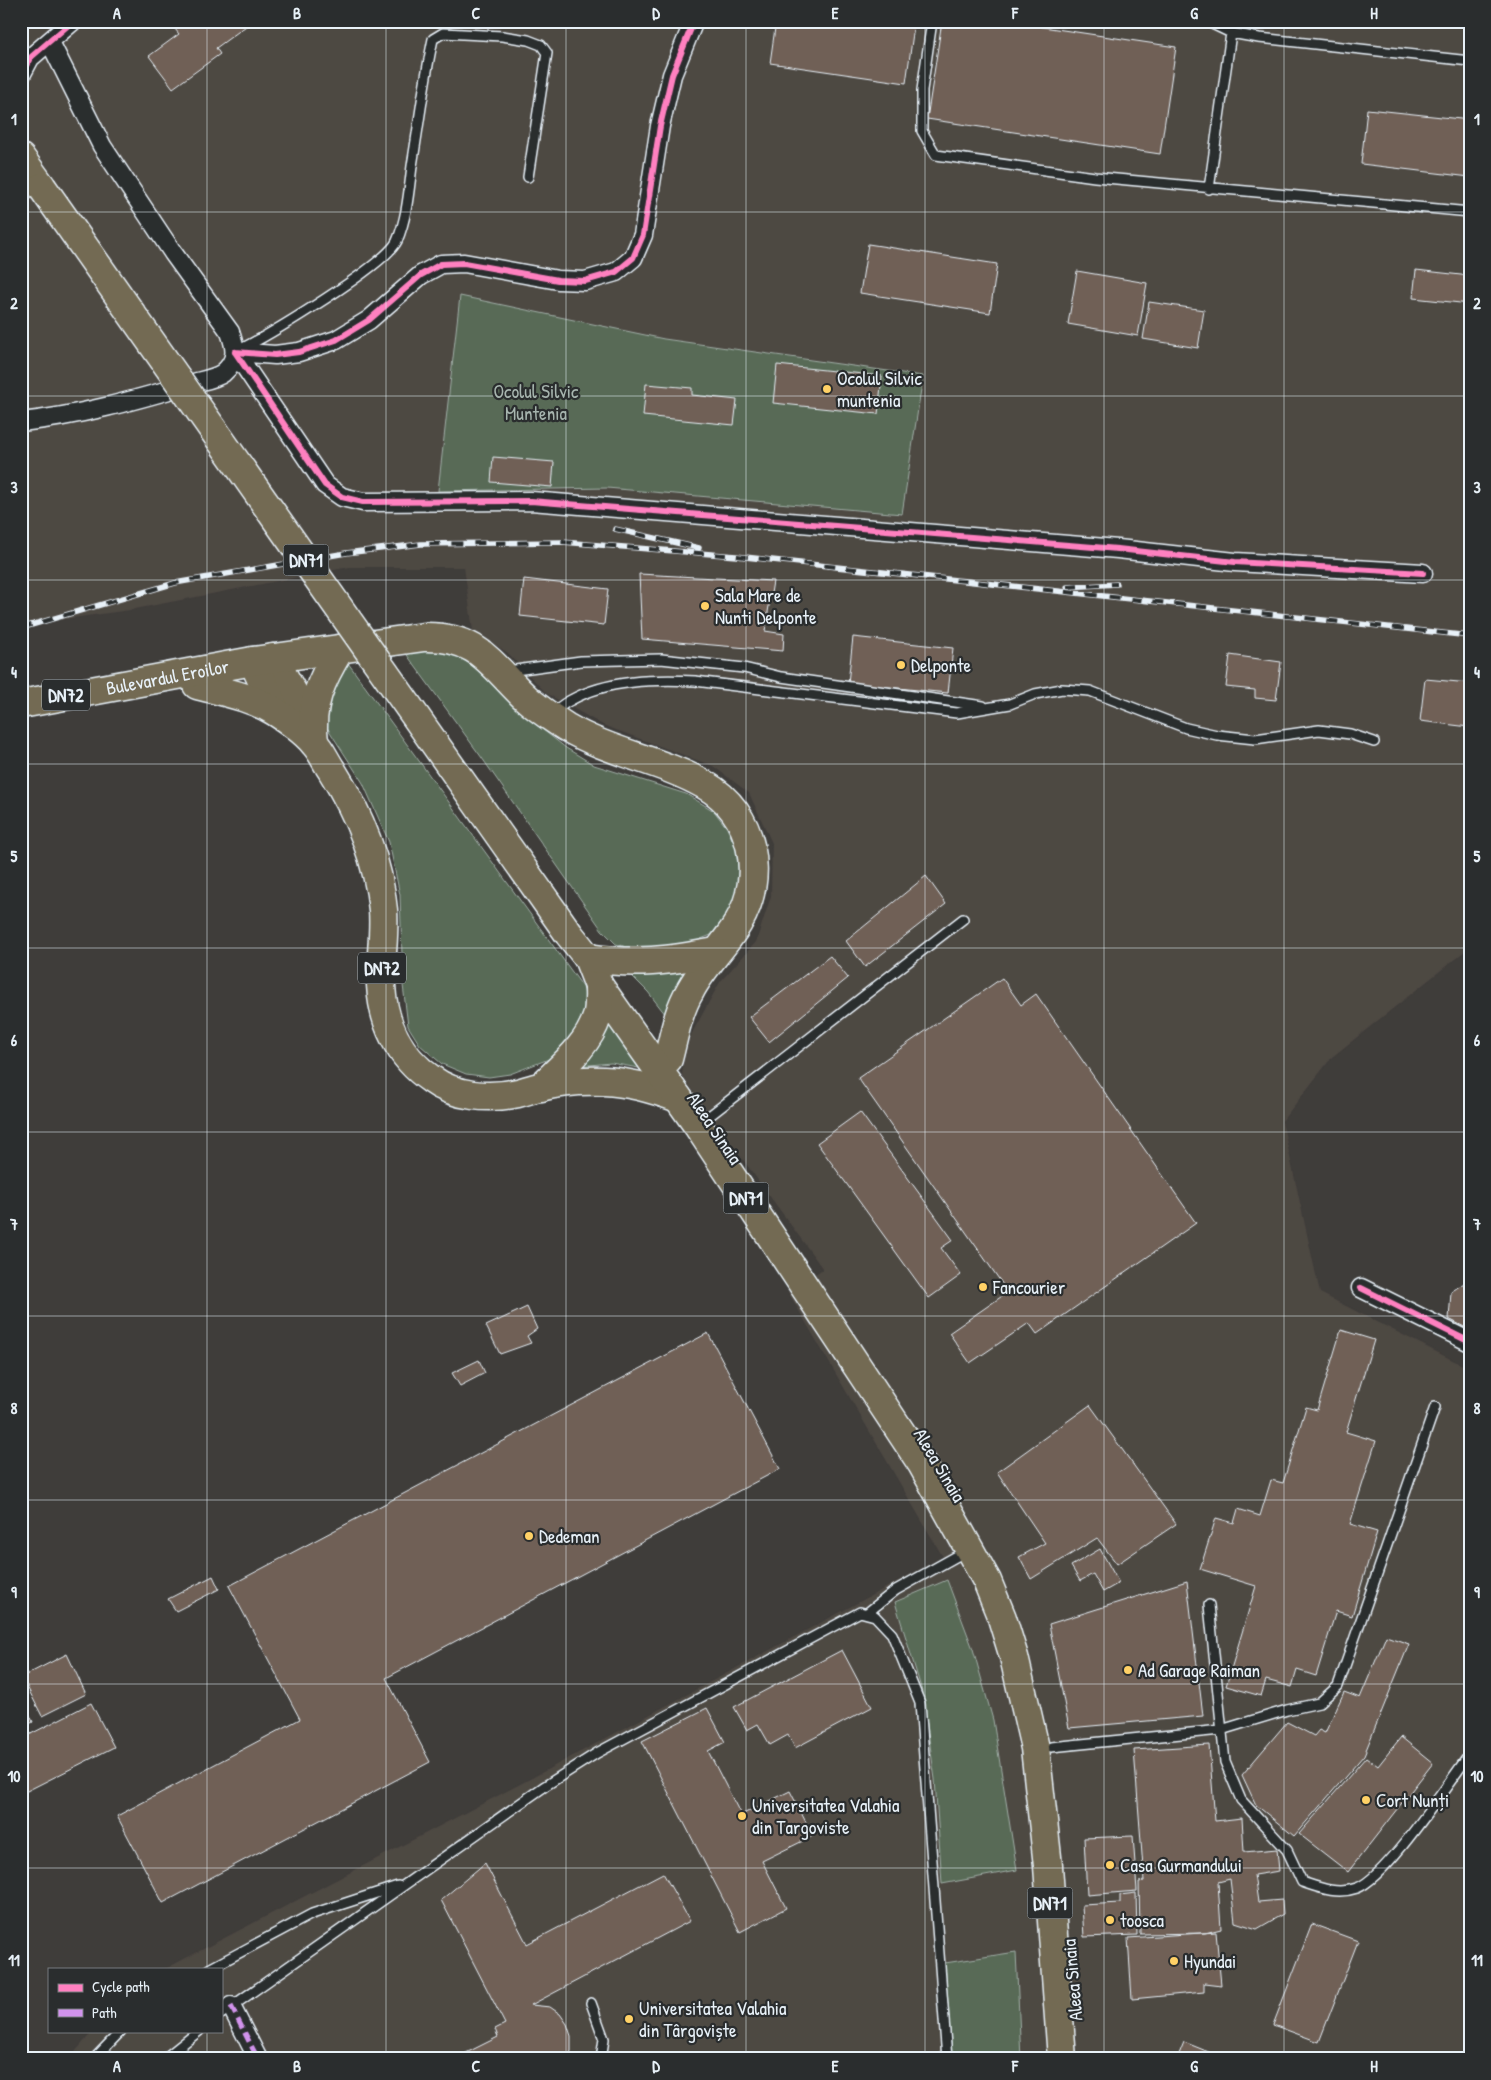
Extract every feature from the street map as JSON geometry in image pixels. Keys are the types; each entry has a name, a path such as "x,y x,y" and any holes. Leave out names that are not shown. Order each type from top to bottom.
{"main road":[{"name":"Aleea Sinaia","path":"21,158 569,934 588,958 611,977 903,1403 984,1539 1006,1586 1021,1626 1040,1695 1051,1747 1079,2059"},
{"name":"DN72","path":"340,649 439,637 458,640 474,647 547,716 576,733 612,749 682,772 707,786 726,800 740,818 750,841 754,868 752,888 739,922 689,992 668,1059"},
{"name":"Bulevardul Eroilor","path":"21,704 263,660 340,649"},
{"path":"313,733 316,697 325,674 340,649"},
{"name":"Bulevardul Eroilor","path":"21,720 197,685 229,675 263,660"},
{"name":"DN72","path":"263,660 276,712"},
{"name":"DN72","path":"263,660 313,733 360,819 371,849 379,881 383,909 382,993 385,1015 395,1040 411,1063 432,1080 457,1092 480,1096 500,1096 541,1087 604,1081 654,1088 678,1098"},
{"name":"DN72","path":"197,685 245,697 313,733"},
{"path":"588,958 641,963 672,960 716,952"},
{"name":"Aleea Sinaia","path":"588,958 599,986 795,1270 912,1448 971,1549 990,1589 1008,1635 1022,1686 1035,1748 1048,1866 1062,2059"},
{"path":"541,1087 575,1054 590,1033 597,1018 599,986"}],"street":[{"path":"21,74 26,59 50,42 73,21"},
{"path":"234,352 275,355 299,352 336,340 368,320 421,275 441,264 464,263 558,280 585,281 616,272 633,258 643,235 662,118 672,75 694,21"},
{"path":"21,422 88,411 221,375 233,361 235,347 230,332 173,253 102,146 50,42"},
{"path":"234,352 324,485 342,497 363,502 541,502 1098,547 1235,562 1423,573"},
{"path":"1361,1288 1470,1342"},
{"path":"226,2010 258,2059"}],"lane":[{"path":"932,21 922,90 922,131 936,155 1095,177 1470,212"},
{"path":"1206,21 1231,33 1309,44 1470,61"},
{"path":"234,352 267,336 354,278 396,242 402,223 409,185 433,39 443,33 502,36 528,40 541,46 547,54 528,177"},
{"path":"1209,189 1231,33"},
{"path":"502,672 581,661 661,659 744,668 781,677 993,707"},
{"path":"547,716 571,699 598,690 632,682 667,679 957,713 1010,704 1035,694 1062,689 1090,691 1186,728 1217,735 1255,739 1319,730 1350,734 1374,742"},
{"path":"708,1117 962,919"},
{"path":"1051,1747 1221,1730 1319,1703 1338,1686 1435,1406"},
{"path":"867,1613 896,1590 971,1549"},
{"path":"1209,1605 1225,1762 1241,1800 1287,1850 1302,1882 1330,1892 1358,1888 1386,1867 1470,1754"},
{"path":"226,2010 545,1786 597,1753 860,1612 875,1616 892,1634 920,1703 947,2059"},
{"path":"211,1968 312,1914 408,1882"},
{"path":"591,2003 604,2039 601,2059"},
{"path":"94,2059 120,2032"},
{"path":"164,2059 198,2032"}],"shaded area":[{"path":"21,21 1470,21 1470,947 1332,1057 1282,1121 1320,1293 1470,1369 1470,2059 69,2059 92,2032 222,2032 222,1968 167,1968 530,1779 943,1557 788,1292 823,1269 682,1076 684,1054 691,1035 720,982 756,942 771,896 772,843 749,793 713,766 603,725 546,693 508,653 473,631 464,567 349,567 130,610 21,625"}],"green space":[{"name":"Ocolul Silvic Muntenia","path":"460,296 664,339 923,376 902,514 607,488 438,491"},
{"path":"418,650 448,651 473,666 524,715 566,748 594,765 686,794 714,811 727,828 736,848 739,873 733,906 711,935 678,948 640,951 616,944 602,930 482,758 407,655"},
{"path":"348,663 583,987 588,1007 584,1023 554,1057 510,1074 489,1077 466,1074 442,1064 420,1045 408,1026 403,985 400,895 389,842 363,783 321,718 330,677"},
{"path":"695,967 669,1019 648,992 629,973"},
{"path":"606,1022 644,1069 611,1063 578,1066"},
{"path":"947,1580 973,1649 993,1720 1017,1870 942,1884 935,1779 922,1691 895,1602"},
{"path":"1016,1952 1021,2059 952,2059 945,1963"}],"building":[{"path":"184,21 253,21 216,48 220,54 173,88 149,56 179,34 175,29"},
{"path":"466,21 497,21 496,26"},
{"path":"776,21 883,21 914,26 906,83 770,63"},
{"path":"942,21 1003,21 1176,47 1160,154 927,119"},
{"path":"1367,109 1470,120 1470,177 1361,164"},
{"path":"868,244 997,264 990,313 860,293"},
{"path":"1416,270 1470,276 1470,304 1413,298"},
{"path":"1077,271 1147,283 1138,336 1068,324"},
{"path":"1149,302 1204,310 1198,348 1143,339"},
{"name":"Ocolul Silvic muntenia","path":"777,365 882,376 878,414 773,403"},
{"path":"646,384 692,388 692,395 737,400 734,425 643,416"},
{"path":"493,457 554,462 552,487 491,482"},
{"name":"Sala Mare de Nunti Delponte","path":"639,574 773,581 765,631 784,634 783,651 642,639"},
{"path":"524,579 608,589 604,625 520,616"},
{"name":"Delponte","path":"853,637 953,648 948,693 848,683"},
{"path":"1230,655 1281,662 1276,700 1255,698 1255,690 1226,687"},
{"path":"1425,679 1470,683 1469,727 1420,721"},
{"path":"926,876 946,904 865,967 846,941"},
{"path":"830,956 848,978 769,1042 749,1017"},
{"path":"1002,978 1021,1005 1036,994 1196,1223 1037,1334 1029,1323 970,1363 949,1333 1008,1292 858,1078"},
{"path":"860,1112 953,1240 941,1248 961,1275 929,1298 817,1143"},
{"path":"1470,1279 1470,1330 1449,1319 1451,1292"},
{"path":"527,1307 537,1329 527,1336 531,1343 500,1354 486,1326"},
{"path":"1341,1330 1374,1340 1346,1432 1376,1441 1350,1524 1377,1532 1352,1616 1336,1611 1316,1676 1297,1670 1292,1687 1266,1680 1261,1696 1226,1686 1256,1586 1200,1569 1216,1518 1234,1523 1238,1509 1260,1516 1271,1480 1283,1483 1306,1407 1317,1410"},
{"path":"708,1333 780,1469 386,1678 430,1762 163,1903 117,1816 300,1719 229,1586"},
{"path":"479,1360 485,1373 460,1386 452,1373"},
{"path":"1090,1405 1176,1524 1117,1564 1097,1538 1031,1579 1019,1557 1045,1543 997,1472"},
{"path":"1100,1549 1119,1583 1103,1592 1093,1574 1080,1581 1071,1566"},
{"path":"213,1576 219,1589 176,1611 168,1599"},
{"name":"Ad Garage Raiman","path":"1187,1581 1203,1716 1069,1728 1049,1624"},
{"path":"1386,1636 1409,1644 1364,1755 1294,1836 1256,1805 1242,1775 1287,1722 1314,1736 1319,1730 1325,1733 1344,1692 1360,1698"},
{"path":"842,1650 872,1707 795,1748 788,1735 770,1745 758,1724 747,1730 734,1707"},
{"path":"67,1654 86,1694 42,1716 22,1677"},
{"path":"21,1696 33,1722 21,1728"},
{"path":"91,1703 114,1747 21,1794 21,1739"},
{"path":"707,1708 725,1742 708,1751 741,1815 790,1791 813,1836 762,1861 786,1908 740,1932 642,1741"},
{"name":"Cort Nunți","path":"1401,1737 1433,1763 1348,1872 1299,1834 1366,1757 1378,1766"},
{"path":"1209,1745 1215,1821 1242,1818 1244,1852 1277,1849 1279,1871 1254,1875 1258,1902 1282,1900 1283,1914 1257,1929 1235,1922 1230,1879 1218,1882 1221,1929 1205,1933 1140,1934 1139,1882 1144,1881 1134,1750"},
{"name":"Casa Gurmandului","path":"1133,1836 1137,1891 1087,1895 1084,1838"},
{"path":"485,1863 527,1944 663,1873 690,1921 531,2005 550,2007 560,2014 567,2024 571,2036 571,2051 568,2059 466,2059 464,2054 498,2037 495,2029 505,2024 441,1900"},
{"name":"toosca","path":"1136,1893 1137,1935 1084,1937 1082,1905 1120,1903 1120,1895"},
{"path":"1312,1924 1358,1941 1319,2042 1273,2025"},
{"name":"Hyundai","path":"1216,1932 1221,1985 1204,1983 1204,1992 1132,1999 1128,1938"},
{"path":"1184,2042 1226,2059 1177,2059"}],"railway":[{"path":"615,529 699,548"},
{"path":"21,628 175,583 346,553 421,544 562,542 736,556 1470,636"},
{"path":"1067,587 1117,584"}],"marked path":[{"path":"231,2006 258,2059"}],"cycle path":[{"path":"21,75 30,58 73,21"},
{"path":"235,352 275,355 299,352 336,340 369,320 421,275 441,264 464,263 558,280 585,281 616,272 633,258 643,235 660,126 672,75 694,21"},
{"path":"235,352 325,485 342,497 363,502 531,501 1118,549 1235,562 1423,573"},
{"path":"1361,1288 1470,1342"}],"place":[{"name":"Ocolul Silvic muntenia","path":"827,389"},
{"name":"Sala Mare de Nunti Delponte","path":"705,606"},
{"name":"Delponte","path":"901,665"},
{"name":"Fancourier","path":"983,1287"},
{"name":"Dedeman","path":"529,1536"},
{"name":"Ad Garage Raiman","path":"1128,1670"},
{"name":"Cort Nunți","path":"1366,1800"},
{"name":"Universitatea Valahia din Targoviste","path":"742,1816"},
{"name":"Casa Gurmandului","path":"1110,1865"},
{"name":"toosca","path":"1110,1920"},
{"name":"Hyundai","path":"1174,1961"},
{"name":"Universitatea Valahia din Târgoviște","path":"629,2019"}]}
